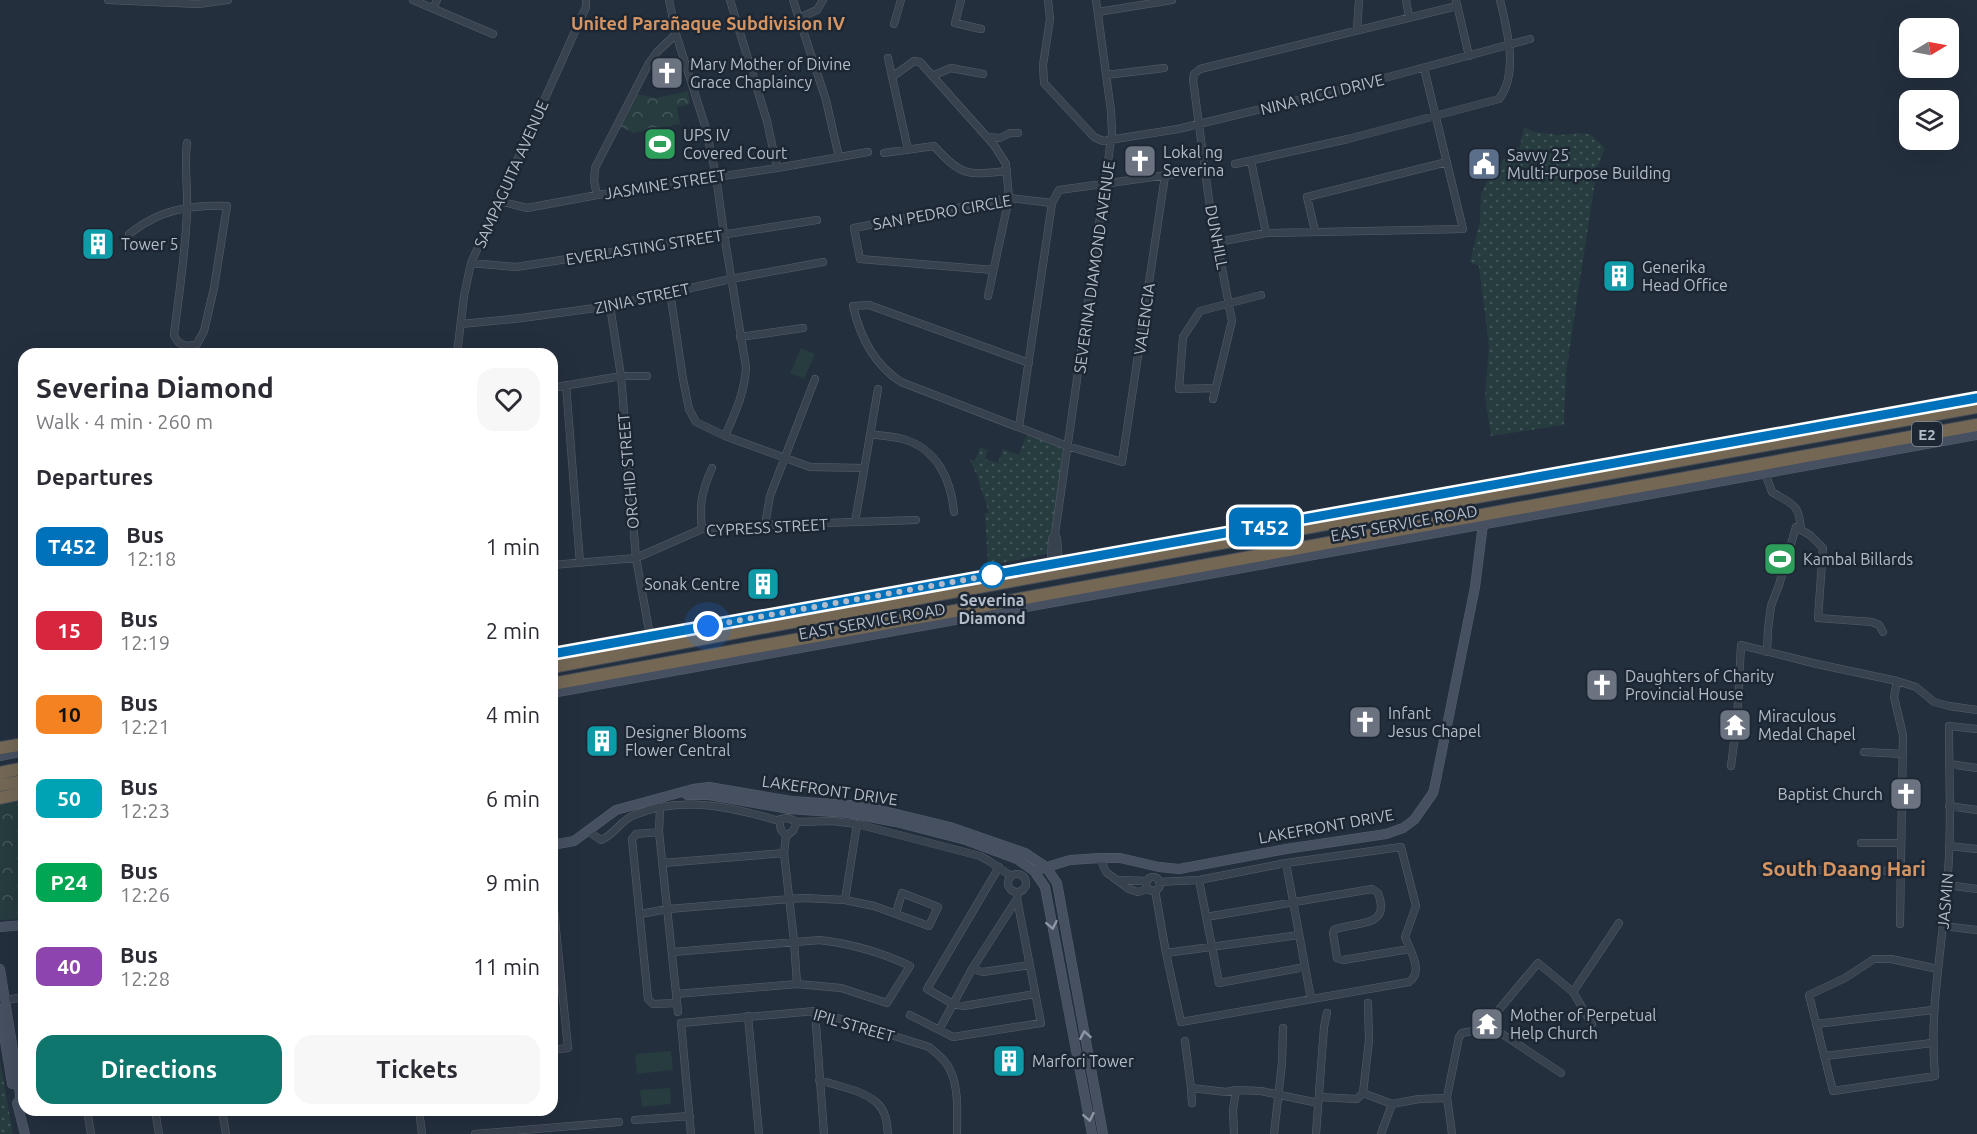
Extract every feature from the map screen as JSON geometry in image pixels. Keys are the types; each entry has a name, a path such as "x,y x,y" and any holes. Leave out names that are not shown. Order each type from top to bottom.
{"highway":[{"name":"E2","path":"558,668 1062,571 1977,407"},
{"name":"E2","path":"558,668 1977,412"},
{"name":"E2","path":"558,678 1977,423"},
{"name":"E2","path":"558,683 1977,423"},
{"path":"0,748 18,745"},
{"path":"0,765 18,762"},
{"path":"0,772 18,769"},
{"path":"0,783 18,780"},
{"path":"0,796 18,792"}],"main road":[{"path":"558,653 1977,398"},
{"name":"EAST SERVICE ROAD","path":"558,692 1977,435"},
{"name":"LAKEFRONT DRIVE","path":"672,796 710,795 789,809 871,816 966,840 1017,859 1034,871 1081,858 1120,858 1179,869 1286,849 1386,834 1403,828 1414,820 1433,793 1475,586 1484,524"},
{"path":"0,756 18,752"},
{"name":"LAKEFRONT DRIVE","path":"558,844 574,841 616,810 693,789 709,788 791,801 872,808 968,833 1025,853 1046,867"},
{"path":"1046,867 1057,883 1103,1134"},
{"path":"1034,871 1045,887 1092,1134"},
{"path":"0,927 18,926"},
{"path":"0,969 3,1001 18,1083"},
{"path":"0,1010 14,1095 18,1105"},
{"path":"21,1116 25,1134"}],"street":[{"path":"108,0 198,4 228,0"},
{"path":"413,0 493,34"},
{"path":"433,8 437,0"},
{"name":"SAMPAGUITA AVENUE","path":"458,348 471,263 586,7 586,0"},
{"path":"669,0 676,34 706,129 716,176 746,367 741,398 725,436"},
{"path":"730,0 767,121 777,168"},
{"path":"794,0 826,100 839,157"},
{"path":"799,18 817,10 823,0"},
{"path":"894,24 901,0"},
{"path":"961,0 955,23 981,29"},
{"path":"1048,0 1050,19 1043,65 1044,83 1094,137 1103,141 1112,141"},
{"name":"SEVERINA DIAMOND AVENUE","path":"1055,564 1058,539 1055,534 1112,141 1107,75 1096,0"},
{"path":"1098,12 1172,0"},
{"path":"1359,0 1357,30 1456,3 1469,56"},
{"path":"1406,0 1409,17"},
{"path":"1235,164 1499,99 1506,90 1511,44 1500,0"},
{"name":"DUNHILL","path":"1212,399 1232,321 1209,200 1198,124 1194,74 1200,69 1357,30"},
{"path":"597,195 594,181 595,168 649,63 676,34"},
{"name":"NINA RICCI DRIVE","path":"1112,141 1198,124 1336,91 1530,39"},
{"path":"888,58 908,150"},
{"path":"892,77 917,60 987,137 1006,164 1009,198 988,297"},
{"path":"932,76 951,68 983,74"},
{"path":"1107,75 1164,68"},
{"path":"1218,242 1266,233 1462,228 1424,68"},
{"path":"987,137 1000,138 1010,133 1018,133"},
{"path":"186,348 176,341 174,335 185,252 188,208 185,168 187,143"},
{"path":"884,153 934,146 951,165 964,172 982,174 1007,171"},
{"name":"JASMINE STREET","path":"499,201 527,208 868,152"},
{"path":"1251,161 1266,233"},
{"path":"1315,231 1307,197 1447,162"},
{"path":"1019,427 1052,202 1059,189 1097,186 1182,173"},
{"name":"VALENCIA","path":"1067,447 1122,462 1165,176"},
{"name":"SAN PEDRO CIRCLE","path":"993,270 860,259 854,228 1009,198 1052,202"},
{"path":"129,234 149,220 188,208 227,206 214,288 204,331 192,348"},
{"name":"EVERLASTING STREET","path":"471,263 516,267 817,220"},
{"name":"ZINIA STREET","path":"460,324 610,306 731,279 823,262"},
{"path":"670,292 689,409 696,422 783,459 810,467 864,468"},
{"path":"1215,388 1179,389 1183,337 1200,311 1261,295"},
{"path":"1029,363 869,305 852,306 858,329 887,372 902,381 1067,447"},
{"name":"ORCHID STREET","path":"610,306 621,376 636,558 650,636"},
{"path":"741,337 803,328"},
{"path":"558,387 621,376 647,376"},
{"path":"765,525 770,496 815,379"},
{"path":"566,386 580,563"},
{"path":"855,522 878,389"},
{"path":"870,434 903,439 922,448 938,461 950,487 954,512"},
{"path":"702,529 700,515 702,493 712,468"},
{"path":"1765,473 1772,492 1798,510 1801,530"},
{"name":"CYPRESS STREET","path":"558,565 636,558 702,529 916,520"},
{"path":"1767,652 1771,606 1785,568 1796,527 1816,540 1823,548 1818,618 1872,622 1879,625 1882,632"},
{"path":"1731,766 1737,722 1741,645 1897,681 1916,687 1934,702 1977,710"},
{"path":"1897,681 1894,697 1902,725 1903,754 1900,924"},
{"name":"JASMIN","path":"1825,1056 1833,1090 1935,1076 1932,1044 1933,1010 1949,846 1949,726 1977,729"},
{"path":"1864,752 1903,754"},
{"path":"1949,765 1977,768"},
{"path":"588,831 602,840 619,824 634,815 684,804 723,806 779,821 788,818 797,822 832,821 857,824 980,856 1011,876"},
{"path":"1949,806 1977,810"},
{"path":"660,808 659,832 678,1012"},
{"path":"779,821 781,830 786,836 784,853 794,941 796,984"},
{"path":"786,836 793,831 797,822"},
{"path":"844,900 857,824"},
{"path":"659,832 636,834 632,839 648,999 652,1004 677,1003"},
{"path":"1861,843 1901,843"},
{"path":"1949,846 1977,849"},
{"path":"1120,880 1155,878 1159,882 1199,880 1286,863 1401,847 1416,906 1405,933 1416,973 1409,982 1181,1022 1152,890 1146,885 1147,880"},
{"path":"663,863 784,853"},
{"path":"1100,858 1106,872 1120,880 1129,889 1138,892 1152,890 1159,887 1159,882"},
{"path":"1286,863 1311,999"},
{"path":"999,867 927,989 953,1004 964,1006 1035,994"},
{"path":"1817,870 1900,871"},
{"path":"910,1015 939,1030 953,1037 1041,1023 1018,895 1009,886 1008,881 1011,876 1020,874 1026,880 1026,886 1018,895 972,969 939,1030"},
{"path":"1199,880 1219,983 1305,967"},
{"path":"1947,885 1977,889"},
{"path":"1206,917 1372,889 1378,893 1381,900 1377,916 1373,921 1334,930 1337,958 1343,960 1410,949"},
{"path":"640,914 668,909 789,898 844,900 874,906 929,926 938,907 902,893 896,913"},
{"path":"1573,992 1619,923"},
{"path":"1943,926 1977,930"},
{"path":"1166,953 1299,935"},
{"path":"673,952 820,940 875,951 910,966 887,1003 841,988 796,984 676,994"},
{"path":"558,953 568,1048 558,1049"},
{"path":"1932,1044 1825,1056 1809,995 1845,978 1874,959 1891,959 1938,969"},
{"path":"1452,1134 1448,1098 1459,1037 1487,1024 1538,963 1573,992 1592,1024"},
{"path":"972,969 983,972 1030,965"},
{"path":"3,1001 18,999"},
{"path":"1191,1088 1226,1092 1261,1091 1318,1100 1357,1099 1363,1093 1369,1040 1368,1003"},
{"path":"1816,1024 1933,1010"},
{"path":"815,1011 824,1134"},
{"name":"IPIL STREET","path":"690,1116 681,1023 815,1011 928,1047 941,1057 951,1070 953,1078 957,1107 957,1134"},
{"path":"1316,1134 1324,1027 1328,1013"},
{"path":"748,1016 759,1134"},
{"path":"1487,1024 1561,1073"},
{"path":"1275,1134 1282,1063 1282,1028"},
{"path":"1185,1041 1192,1103"},
{"path":"819,1080 858,1092 878,1103 886,1117 888,1134"},
{"path":"1234,1134 1233,1110 1236,1090"},
{"path":"1363,1093 1392,1104 1419,1099 1448,1098"},
{"path":"1381,1134 1392,1104"},
{"path":"88,1116 91,1134"},
{"path":"156,1116 159,1134"},
{"path":"223,1116 226,1134"},
{"path":"420,1116 422,1134"},
{"path":"635,1120 690,1116 691,1134"},
{"path":"475,1134 573,1130 619,1122"}],"green space":[{"path":"688,91 690,104 677,107 680,124 633,133 621,127 637,94 656,98"},
{"path":"1524,127 1534,132 1560,135 1590,134 1605,148 1597,169 1566,373 1564,425 1491,436 1485,397 1489,346 1479,266 1470,262 1480,221 1481,194 1493,168 1520,147"},
{"path":"801,348 815,354 804,379 790,373"},
{"path":"1029,434 1063,449 1050,553 988,566 985,513 989,513 969,459 975,461 980,447 988,450 985,459 998,463 1003,449 1019,455 1026,436"},
{"path":"18,798 18,919 0,920 0,801"},
{"path":"671,1051 673,1070 637,1074 635,1054"},
{"path":"0,1061 13,1134 0,1134"},
{"path":"670,1088 671,1104 642,1107 640,1090"}],"bus line":[{"name":"T452","path":"558,653 1977,398"}],"place":[{"name":"Mary Mother of Divine Grace Chaplaincy","path":"667,73"},
{"name":"UPS IV Covered Court","path":"660,144"},
{"name":"Lokal ng Severina","path":"1140,161"},
{"name":"Savvy 25 Multi-Purpose Building","path":"1484,164"},
{"name":"Tower 5","path":"98,244"},
{"name":"Generika Head Office","path":"1619,276"},
{"name":"Kambal Billards","path":"1780,559"},
{"name":"Severina Diamond","path":"992,575"},
{"name":"Sonak Centre","path":"763,584"},
{"name":"Daughters of Charity Provincial House","path":"1602,685"},
{"name":"Infant Jesus Chapel","path":"1365,722"},
{"name":"Miraculous Medal Chapel","path":"1735,725"},
{"name":"Designer Blooms Flower Central","path":"602,741"},
{"name":"Baptist Church","path":"1906,794"},
{"name":"Mother of Perpetual Help Church","path":"1487,1024"},
{"name":"Marfori Tower","path":"1009,1061"}],"district":[{"name":"United Parañaque Subdivision IV","path":"708,23"},
{"name":"South Daang Hari","path":"1844,868"}],"route":[{"path":"708,626 992,575"}]}
